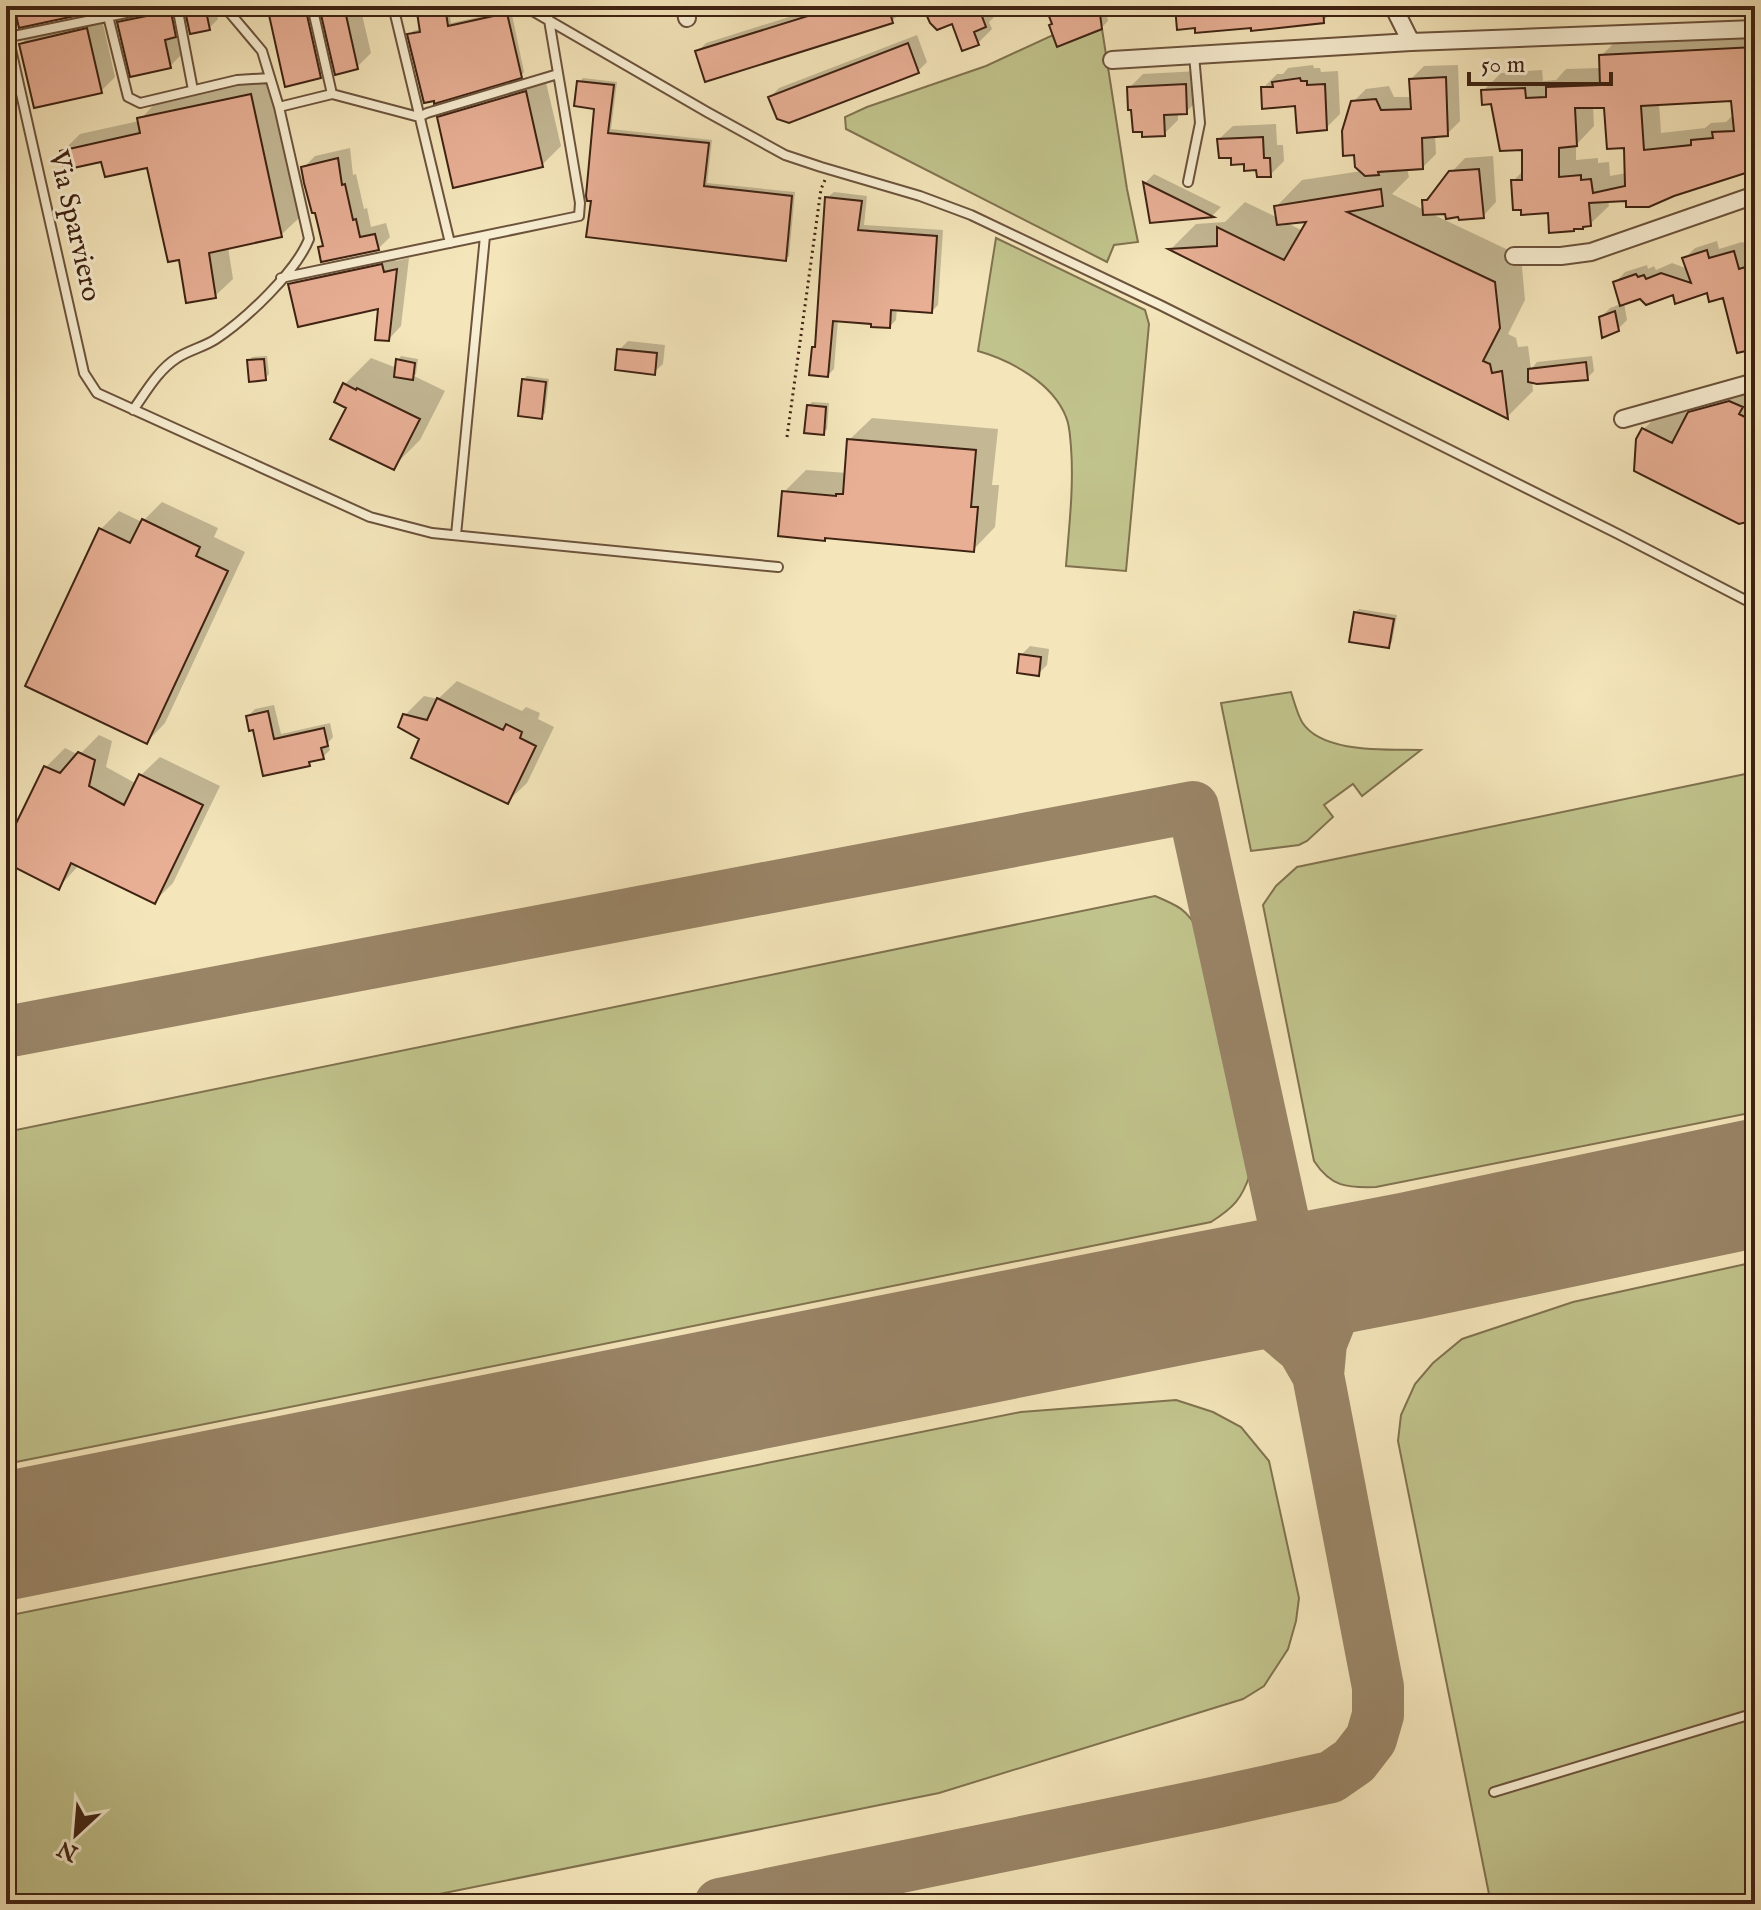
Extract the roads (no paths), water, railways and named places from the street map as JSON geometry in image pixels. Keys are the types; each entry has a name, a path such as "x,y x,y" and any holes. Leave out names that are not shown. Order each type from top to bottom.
{"street":[{"path":"1393,6 1411,42"},
{"path":"1112,60 1411,42 1755,29"},
{"path":"1514,256 1561,256 1591,252 1755,195"},
{"path":"1623,419 1755,382"}],"lane":[{"path":"9,37 160,6"},
{"path":"177,6 193,90"},
{"path":"133,410 160,372 177,357 215,340 254,308 303,254 309,239 279,107 262,51 224,6"},
{"path":"312,6 332,94"},
{"path":"393,6 450,243"},
{"path":"524,6 785,155 920,196 971,215 1160,305 1755,605"},
{"path":"108,16 128,97 140,103 237,80 270,78"},
{"path":"281,278 579,216 580,203 549,20"},
{"name":"Via Sparviero","path":"6,27 84,373 97,393 370,517 432,533 778,567"},
{"path":"1188,182 1200,123 1194,55"},
{"path":"279,107 332,94 419,117 558,74"},
{"path":"456,535 485,236"},
{"path":"1494,1792 1755,1713"}]}
